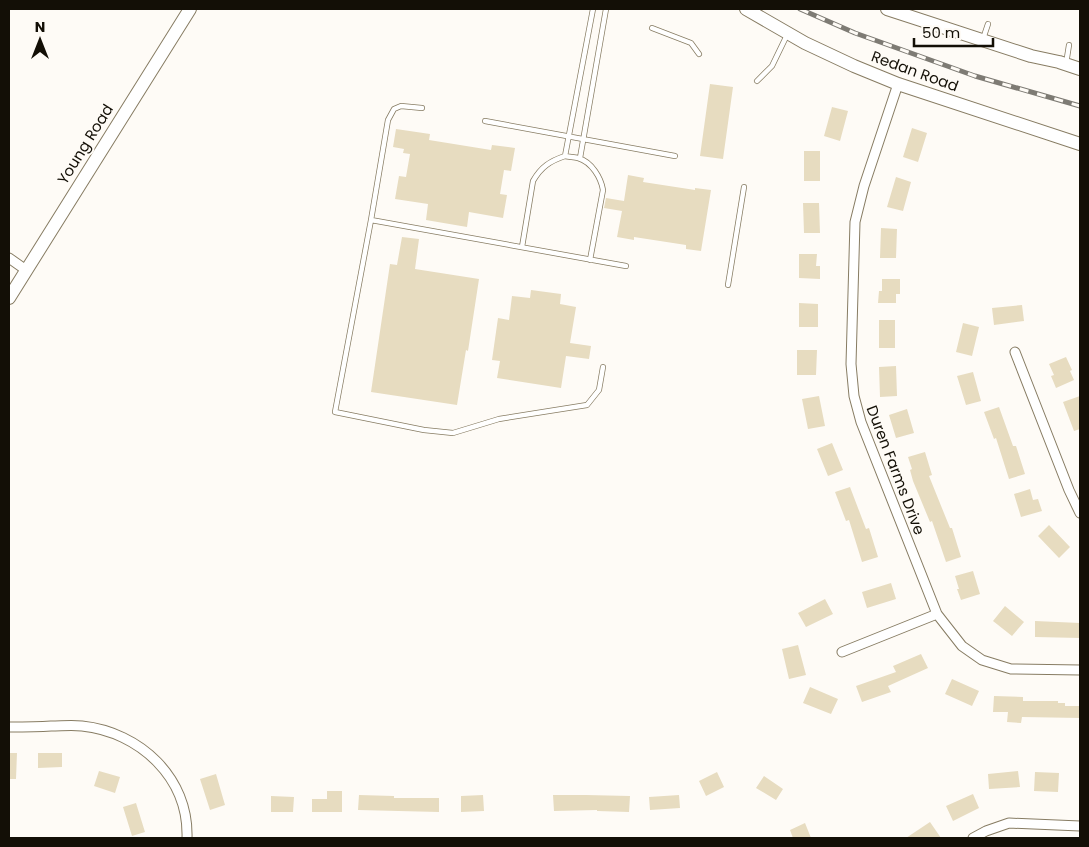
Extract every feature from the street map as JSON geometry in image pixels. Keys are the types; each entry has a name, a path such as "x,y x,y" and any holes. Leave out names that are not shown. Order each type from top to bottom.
{"main road":[{"name":"Young Road","path":"9,298 190,9"},
{"name":"Redan Road","path":"746,9 805,43 898,84 1080,144"},
{"path":"887,9 1031,56 1080,69"}],"street":[{"name":"Duren Farms Drive","path":"898,84 864,186 855,222 852,364 854,396 861,422 938,614 962,646 982,660 1011,668 1080,670"},
{"path":"9,258 26,270"},
{"path":"1015,352 1069,490 1080,513"},
{"path":"842,652 938,614"},
{"path":"9,727 82,726 98,728 113,733 145,750 167,772 182,800 187,838"},
{"path":"974,838 986,831 1009,824 1080,826"}],"lane":[{"path":"565,156 593,9"},
{"path":"580,158 606,9"},
{"path":"982,40 988,24"},
{"path":"652,28 691,43 698,54"},
{"path":"757,81 772,66 788,33"},
{"path":"1066,64 1069,45"},
{"path":"422,108 401,106 394,109 388,120 335,412 424,430 453,433 499,420 586,405 599,390 603,367"},
{"path":"485,121 675,156"},
{"path":"522,247 533,181 538,172 554,160 565,156 580,158 595,171 601,180 603,190 590,260"},
{"path":"728,285 744,187"},
{"path":"371,220 626,266"}],"building":[{"path":"710,84 733,87 723,159 700,156"},
{"path":"832,107 848,111 840,141 824,136"},
{"path":"912,128 927,133 918,162 903,157"},
{"path":"396,129 430,134 429,140 491,150 492,145 515,148 511,171 504,170 500,194 507,195 503,218 469,212 467,227 426,220 428,204 395,199 399,176 406,177 410,154 403,153 404,149 393,147"},
{"path":"804,151 820,151 820,181 804,181"},
{"path":"628,175 644,178 643,182 695,190 695,188 711,190 701,251 686,249 686,245 634,237 634,240 617,237 622,211 604,208 606,198 624,201"},
{"path":"896,177 911,182 903,211 887,207"},
{"path":"803,203 819,203 820,233 804,233"},
{"path":"881,228 897,229 896,258 880,258"},
{"path":"402,237 419,239 415,269 479,279 468,351 466,350 457,405 371,392 390,264 397,265"},
{"path":"799,254 817,254 816,266 820,266 820,279 799,278"},
{"path":"882,279 900,279 900,294 896,294 896,303 878,303 879,291 882,291"},
{"path":"531,290 561,294 560,304 576,307 570,343 591,346 589,359 566,356 561,388 497,378 500,361 492,360 498,318 509,320 512,296 530,298"},
{"path":"799,303 818,304 818,327 799,327"},
{"path":"1022,305 1024,321 994,325 992,308"},
{"path":"879,320 895,320 895,348 879,348"},
{"path":"963,323 979,327 972,356 956,352"},
{"path":"797,350 817,350 816,375 797,375"},
{"path":"1066,357 1074,380 1056,388 1051,376 1054,375 1049,364"},
{"path":"896,366 897,396 880,397 879,367"},
{"path":"973,372 981,401 966,405 957,376"},
{"path":"819,396 825,426 808,429 802,399"},
{"path":"1080,396 1080,429 1074,431 1063,402"},
{"path":"999,407 1013,446 1016,446 1025,474 1009,479 996,438 994,439 984,412"},
{"path":"907,409 914,433 896,438 889,415"},
{"path":"832,443 843,470 828,476 817,449"},
{"path":"925,452 932,475 929,476 950,528 952,528 961,557 946,562 932,521 930,522 910,470 912,469 908,457"},
{"path":"850,487 866,529 869,528 878,557 862,562 849,520 846,521 835,492"},
{"path":"1030,489 1033,500 1038,499 1042,511 1021,517 1014,494"},
{"path":"1049,525 1070,547 1059,558 1038,536"},
{"path":"973,571 980,594 961,600 955,576"},
{"path":"891,583 896,599 867,608 862,592"},
{"path":"825,599 833,614 806,627 798,613"},
{"path":"1005,606 1024,622 1012,636 993,621"},
{"path":"1035,621 1080,623 1080,638 1035,637"},
{"path":"798,645 806,675 789,679 782,649"},
{"path":"921,654 928,668 888,686 891,692 862,702 856,686 896,672 893,666"},
{"path":"952,679 979,691 972,706 945,694"},
{"path":"810,687 838,699 831,714 803,703"},
{"path":"994,696 1023,697 1023,701 1058,701 1058,703 1065,703 1065,706 1080,706 1080,718 1022,717 1021,723 1007,722 1008,712 993,712"},
{"path":"9,753 17,753 16,779 9,779"},
{"path":"38,753 62,753 62,767 38,768"},
{"path":"99,771 120,777 115,793 94,786"},
{"path":"1018,771 1020,787 989,789 988,774"},
{"path":"717,772 724,787 706,796 699,781"},
{"path":"1035,772 1059,773 1058,792 1034,791"},
{"path":"216,774 225,805 210,810 200,779"},
{"path":"764,776 783,789 776,800 756,788"},
{"path":"327,791 342,791 342,812 312,812 312,799 327,799"},
{"path":"973,794 979,808 953,821 946,806"},
{"path":"359,795 394,796 394,798 439,798 439,812 358,810"},
{"path":"483,795 484,811 461,812 461,796"},
{"path":"553,795 630,796 629,812 597,810 554,811"},
{"path":"679,795 680,808 650,810 649,797"},
{"path":"271,796 294,797 293,812 271,812"},
{"path":"136,803 145,832 132,836 123,807"},
{"path":"930,822 941,838 906,838"},
{"path":"805,823 811,838 793,838 790,830"}],"railway":[{"path":"800,9 855,33 975,76 1080,106"}]}
